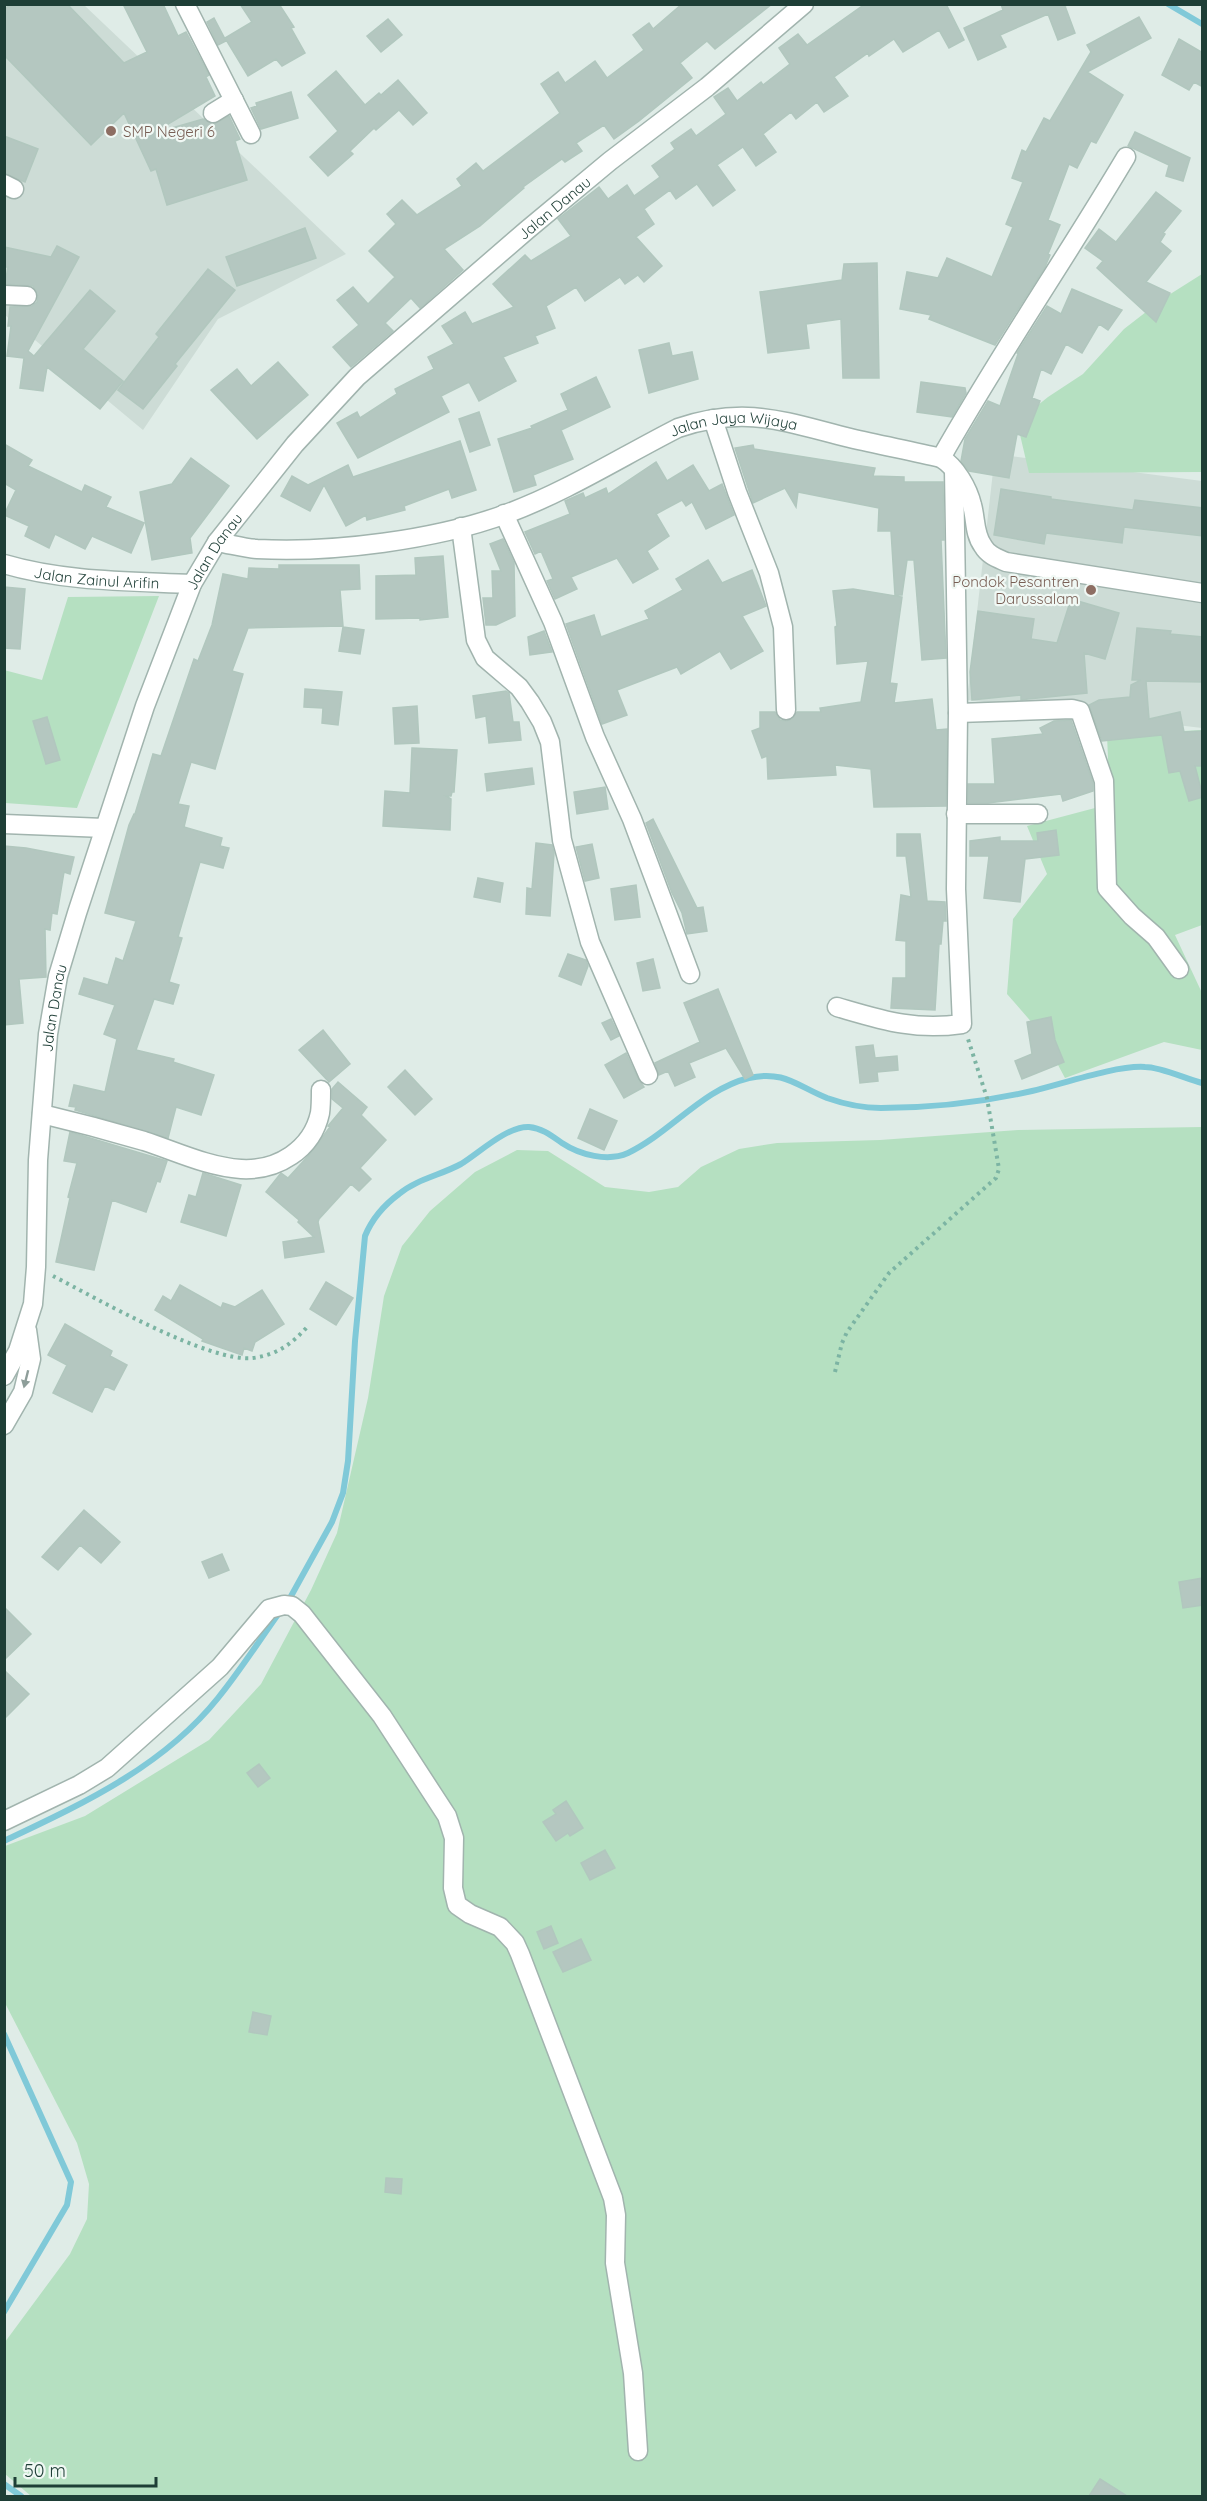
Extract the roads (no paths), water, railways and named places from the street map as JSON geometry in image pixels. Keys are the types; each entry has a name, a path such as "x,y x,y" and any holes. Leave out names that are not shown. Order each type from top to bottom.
{"street":[{"path":"185,4 251,134"},
{"name":"Jalan Danau","path":"4,1376 26,1328 33,1304 38,1160 48,1034 58,976 145,705 192,584 217,542 295,444 357,377 527,230 610,161 707,87 804,4"},
{"path":"213,113 234,100"},
{"path":"837,1007 926,1028 962,1024 957,946 958,713 947,464 969,409 1088,222 1126,157"},
{"path":"4,295 27,296"},
{"name":"Jalan Jaya Wijaya","path":"217,542 256,549 307,549 400,539 461,527 538,501 678,428 737,415 761,417 947,464"},
{"path":"713,419 737,492 769,573 783,627 786,710"},
{"path":"947,464 969,494 977,535 982,545 995,558 1030,567 1203,593"},
{"path":"504,514 553,622 595,737 632,819 690,974"},
{"path":"461,527 476,640 484,658 519,687 530,702 550,742 562,840 590,942 648,1075"},
{"name":"Jalan Zainul Arifin","path":"4,564 98,580 192,584"},
{"path":"958,713 1076,709 1080,711 1104,781 1107,888 1132,916 1156,937 1179,969"},
{"path":"956,814 1038,814"},
{"path":"4,824 104,828"},
{"path":"42,1114 111,1131 200,1160 239,1169 258,1168 294,1155 309,1138 320,1114 321,1090"},
{"name":"Jalan Danau","path":"4,1425 23,1392 31,1359 26,1328"},
{"path":"4,1821 79,1785 107,1768 220,1667 269,1609 284,1605 292,1606 302,1614 382,1716 447,1816 454,1838 453,1888 457,1905 470,1914 500,1927 515,1943 520,1954 613,2198 616,2215 615,2263 633,2373 638,2451"}],"waterway":[{"path":"1168,4 1202,24"},
{"path":"290,1598 332,1522 343,1493 348,1461 355,1341 365,1236 383,1208 413,1185 461,1164 493,1141 520,1128 538,1129 586,1154 603,1157 620,1156 643,1144 717,1092 732,1084 761,1076 790,1080 840,1102 881,1108 938,1106 995,1098 1133,1067 1158,1069 1202,1083"},
{"path":"4,1841 91,1798 147,1764 172,1744 218,1698 279,1613"},
{"path":"4,2034 71,2182 67,2205 4,2312"},
{"path":"4,2484 21,2496"}],"place":[{"name":"SMP Negeri 6","path":"111,131"},
{"name":"Pondok Pesantren Darussalam","path":"1091,590"}]}
